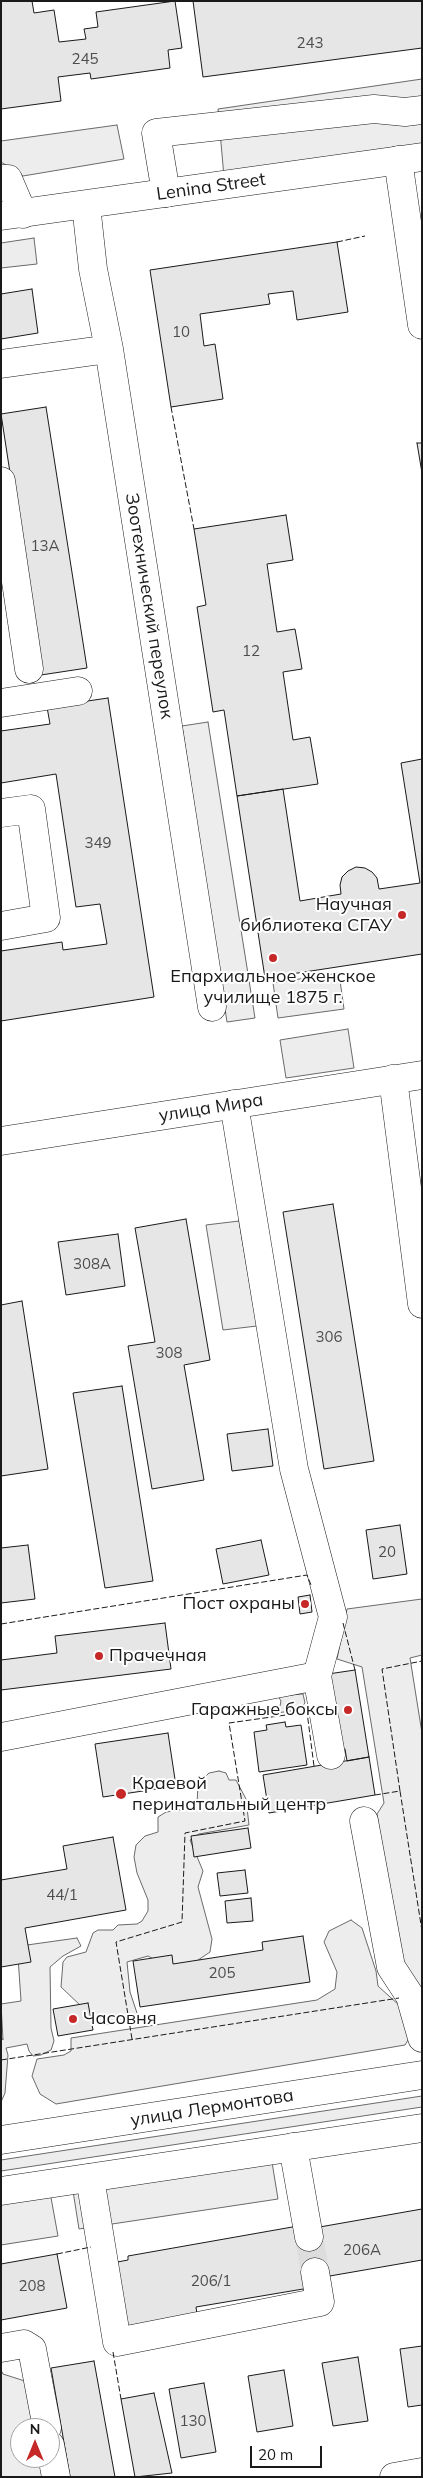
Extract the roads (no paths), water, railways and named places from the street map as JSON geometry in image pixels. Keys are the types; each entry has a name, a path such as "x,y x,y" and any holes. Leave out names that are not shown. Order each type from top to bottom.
{"main road":[{"path":"166,193 156,133 374,109 404,112 422,110"},
{"path":"410,159 422,325"},
{"name":"Lenina Street","path":"12,215 410,159"},
{"path":"1,179 8,179 12,215"},
{"name":"Зоотехнический переулок","path":"86,205 93,269 109,349 212,1007"},
{"path":"1,364 109,349"},
{"path":"1,481 29,669"},
{"path":"1,703 78,691"},
{"path":"1,813 31,809 46,918 1,926"},
{"name":"улица Мира","path":"1,1141 422,1075"},
{"path":"393,1079 422,1304"},
{"path":"234,1104 294,1469 333,1617 317,1676 330,1755"},
{"path":"1,1737 317,1676"},
{"path":"364,1821 391,1967 410,1996 422,2038"},
{"name":"улица Лермонтова","path":"1,2140 422,2075"},
{"path":"1,2191 422,2128"},
{"path":"292,2148 309,2237"},
{"path":"90,2178 117,2342 320,2302 315,2272"},
{"path":"1,2348 24,2344 32,2349 45,2418"},
{"path":"394,2477 422,2472"}],"tunnel":[{"path":"309,2237 315,2272"}],"place":[{"name":"Научная библиотека СГАУ","path":"402,915"},
{"name":"Епархиальное женское училище 1875 г.","path":"273,958"},
{"name":"Пост охраны","path":"305,1604"},
{"name":"Прачечная","path":"99,1656"},
{"name":"Гаражные боксы","path":"348,1710"},
{"name":"Краевой перинатальный центр","path":"121,1794"},
{"name":"Часовня","path":"73,2019"}]}
